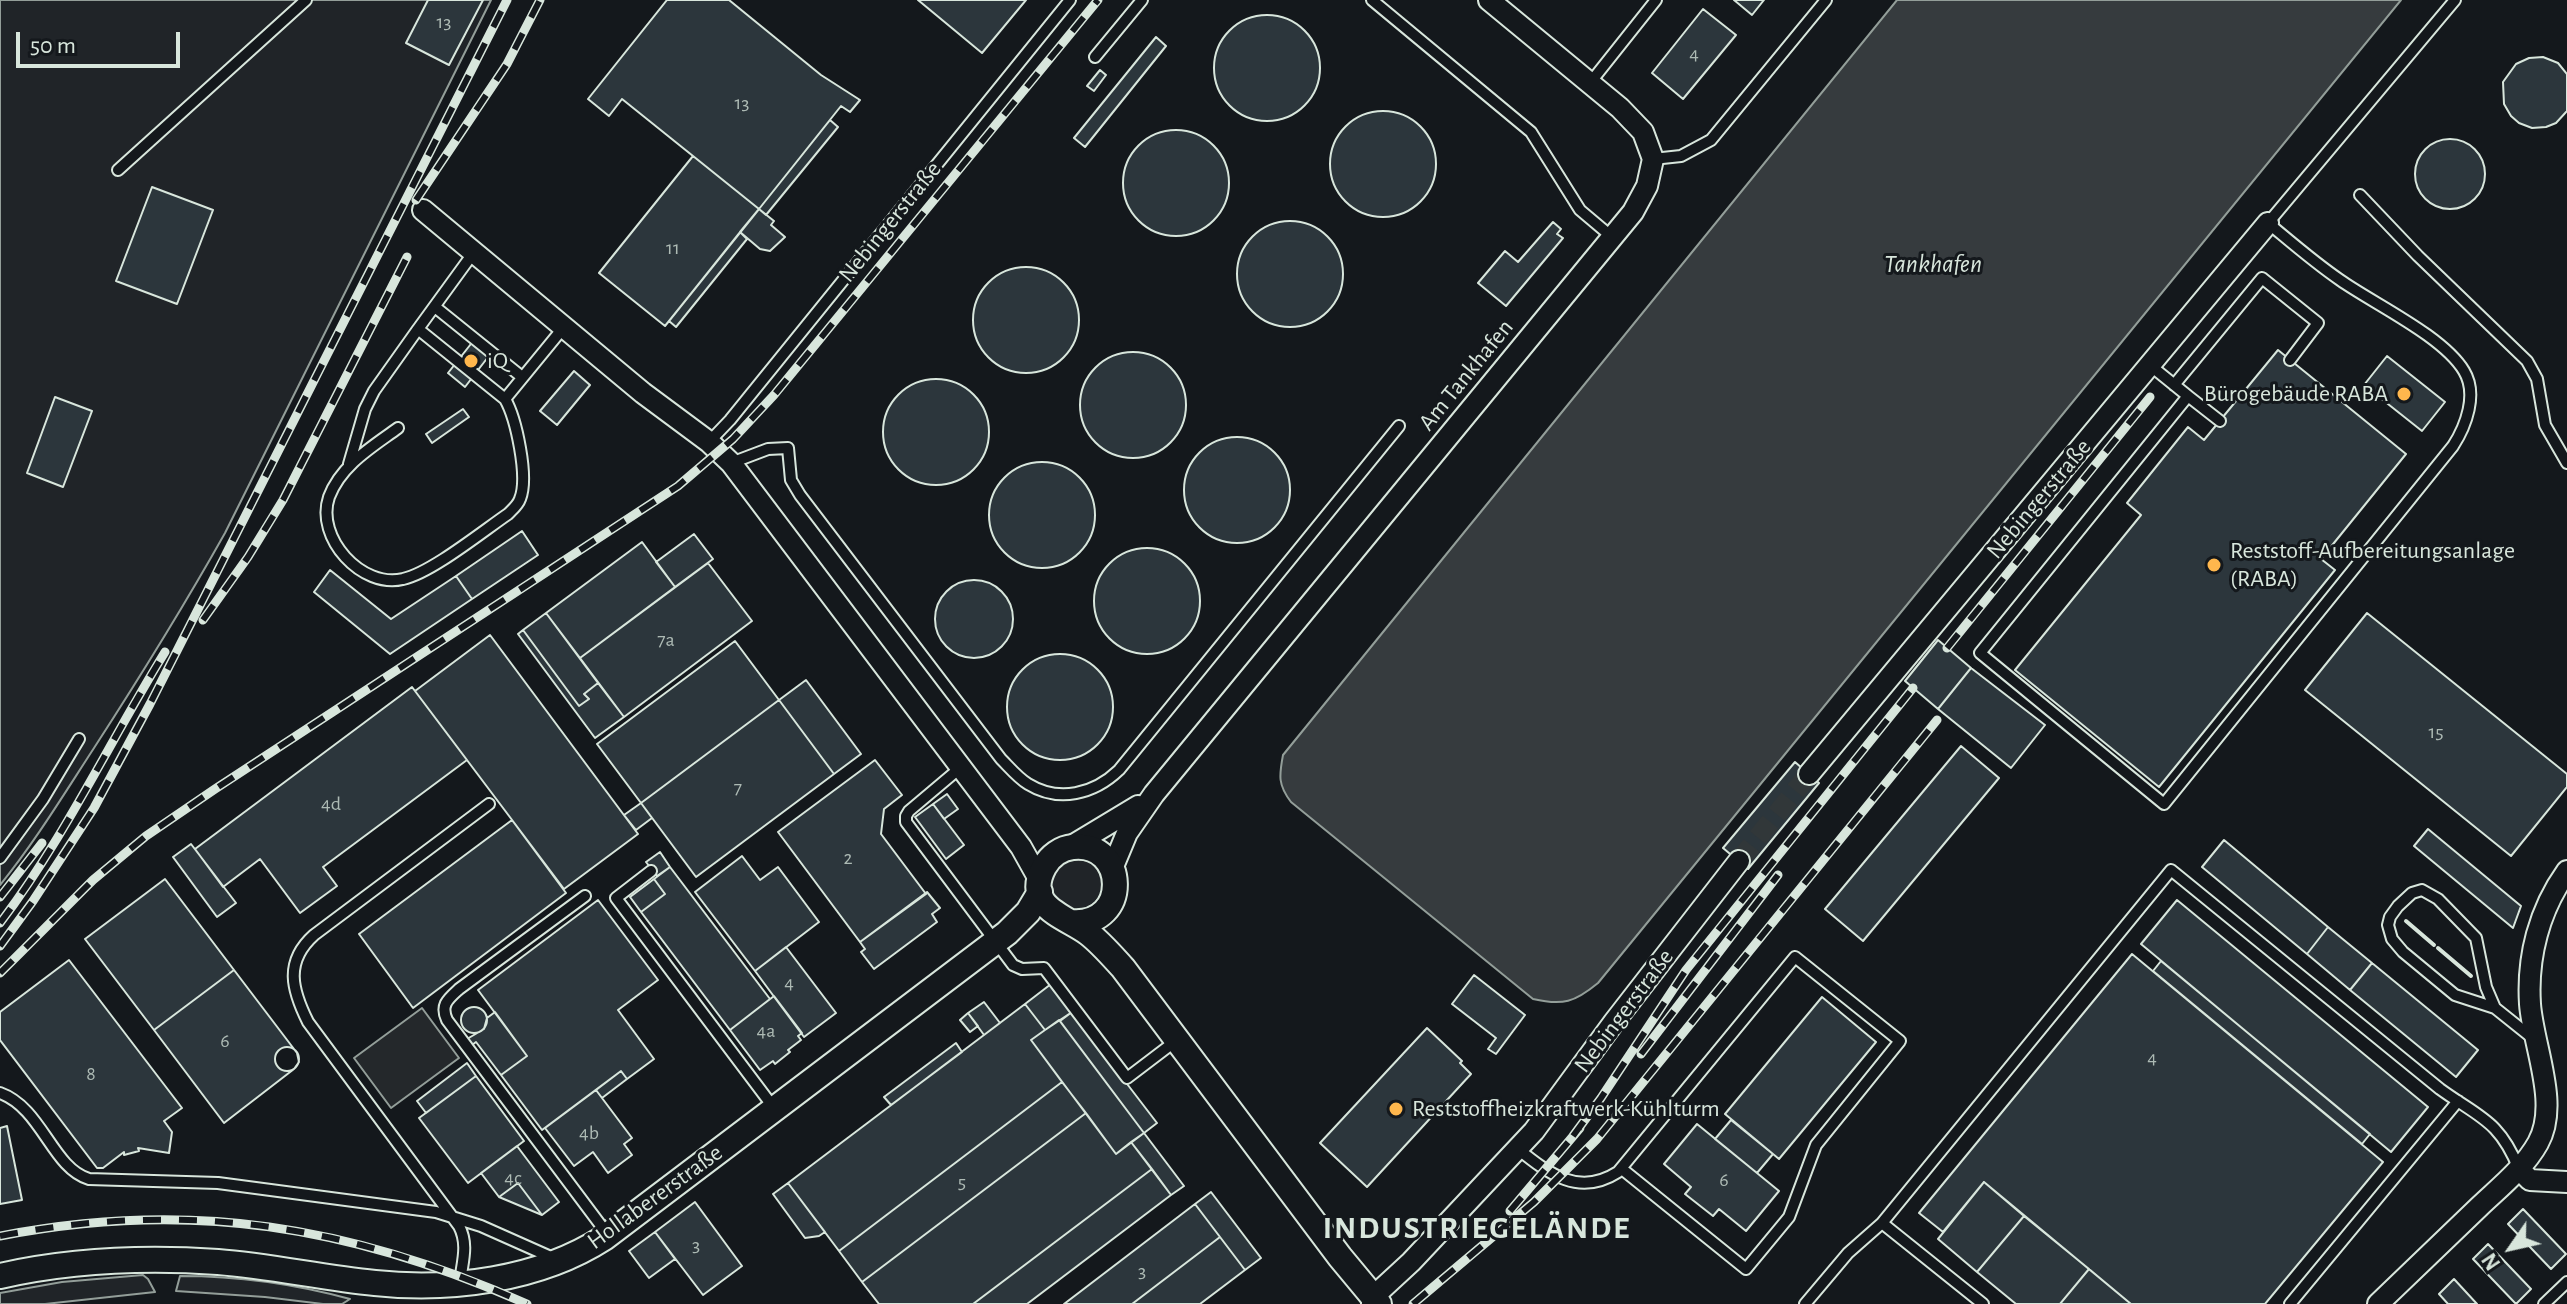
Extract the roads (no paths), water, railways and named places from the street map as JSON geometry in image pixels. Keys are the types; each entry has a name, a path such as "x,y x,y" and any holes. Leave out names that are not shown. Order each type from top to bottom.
{"street":[{"path":"1489,0 1620,108 1643,132 1653,159"},
{"name":"Am Tankhafen","path":"1112,869 1127,833 1154,794 1633,212 1647,186 1653,159"},
{"path":"423,210 731,463 1021,847 1040,886"},
{"name":"Nebingerstraße","path":"1809,774 2268,223"},
{"name":"Am Tankhafen","path":"1064,850 1129,813 1154,794"},
{"path":"1021,847 1035,854 1092,850 1105,858 1112,869 1115,885 1109,906 1093,919 1064,919"},
{"path":"1040,886 1045,864 1064,850"},
{"name":"Nebingerstraße","path":"1040,886 1047,907 1103,946 1123,968 1375,1302 1549,1112 1614,1022 1739,861"},
{"path":"2378,1304 2519,1169 2539,1141 2545,1117 2544,1083 2530,1006 2531,971 2535,940 2545,912 2567,871"},
{"name":"Hollabererstraße","path":"0,1276 94,1262 172,1260 251,1265 392,1285 460,1282 527,1271 558,1261 608,1235 1002,938 1028,912 1040,886"},
{"name":"Nebingerstraße","path":"1109,906 1112,931 1123,968"},
{"name":"Hollabererstraße","path":"1002,938 1037,919 1064,919"},
{"path":"2519,1169 2530,1180 2567,1182"}],"lane":[{"path":"118,170 306,0"},
{"name":"Nebingerstraße","path":"709,442 1070,0"},
{"path":"1095,57 1142,0"},
{"path":"1372,0 1531,132 1580,210 1612,237"},
{"path":"1590,83 1656,0"},
{"path":"1653,159 1681,156 1711,140 1826,0"},
{"path":"2188,396 1980,653 2164,804 2453,446 2463,429 2469,408 2469,385 2464,371 2447,352 2422,332 2338,279 2268,223 2455,0"},
{"path":"2360,195 2527,361 2537,379 2545,425 2567,463"},
{"path":"418,329 505,399 513,412 523,480 518,504 508,514 423,571 387,581 372,578 343,554 332,538 326,508 330,495 348,466 365,409 374,391 418,329 474,252"},
{"path":"2174,385 2262,278 2318,323 2290,360"},
{"path":"435,307 522,377"},
{"path":"505,399 564,327"},
{"path":"2151,366 2220,421"},
{"path":"731,463 768,449 788,448 791,480 800,495 1001,759 1026,783 1047,793 1072,795 1106,782 1119,770 1399,426"},
{"path":"348,466 398,428"},
{"path":"0,858 43,799 79,739"},
{"path":"960,768 909,811 906,822 1002,938 1013,965 1030,970 1044,968 1127,1078 1177,1040"},
{"path":"460,1282 465,1238 453,1216 308,1022 296,994 293,971 297,957 308,941 489,804"},
{"path":"1805,1304 1841,1259 1882,1223 2171,870 2440,1089 2474,1110 2496,1129 2519,1169"},
{"path":"651,871 616,898 775,1109"},
{"path":"2495,1008 2486,987 2476,938 2438,899 2422,890 2412,893 2390,917 2388,925 2392,939 2403,952 2455,995 2495,1008 2537,1042"},
{"path":"585,896 459,989 443,1010 447,1020 608,1235"},
{"path":"1518,1149 1545,1169 1581,1184 1599,1182 1622,1169 1795,957 1900,1041 1816,1145 1789,1217 1746,1269 1622,1169"},
{"path":"0,1093 15,1100 29,1113 73,1171 89,1179 218,1183 403,1207 453,1216 558,1261"},
{"path":"2290,1304 2458,1101"},
{"path":"1882,1223 1983,1304"},
{"path":"2544,1304 2567,1282"}],"water":[{"name":"Tankhafen","path":"1897,0 2401,0 1598,983 1568,1001 1533,999 1291,802 1281,780 1283,755"}],"tunnel":[{"path":"1739,861 1809,774"}],"railway":[{"path":"0,946 94,808 150,704 507,0"},
{"path":"416,200 507,64 540,0"},
{"path":"0,973 93,880 146,836 678,486 733,439 774,395 1098,0"},
{"path":"203,620 248,557 283,500 407,257"},
{"path":"1947,648 2150,397"},
{"path":"0,923 66,824 165,652"},
{"path":"1573,1136 1686,970 1913,688"},
{"path":"1413,1304 1534,1202 1597,1139 1937,720"},
{"path":"0,897 42,843"},
{"path":"1641,1054 1778,875"},
{"path":"1510,1211 1580,1128"},
{"path":"0,1236 70,1225 138,1220 204,1221 269,1227 333,1238 398,1255 527,1304"}],"place":[{"name":"iQ","path":"471,361"},
{"name":"Bürogebäude RABA","path":"2404,394"},
{"name":"Reststoff-Aufbereitungsanlage (RABA)","path":"2214,565"},
{"name":"Reststoffheizkraftwerk-Kühlturm","path":"1396,1109"}],"district":[{"name":"INDUSTRIEGELÄNDE","path":"1477,1228"}]}
